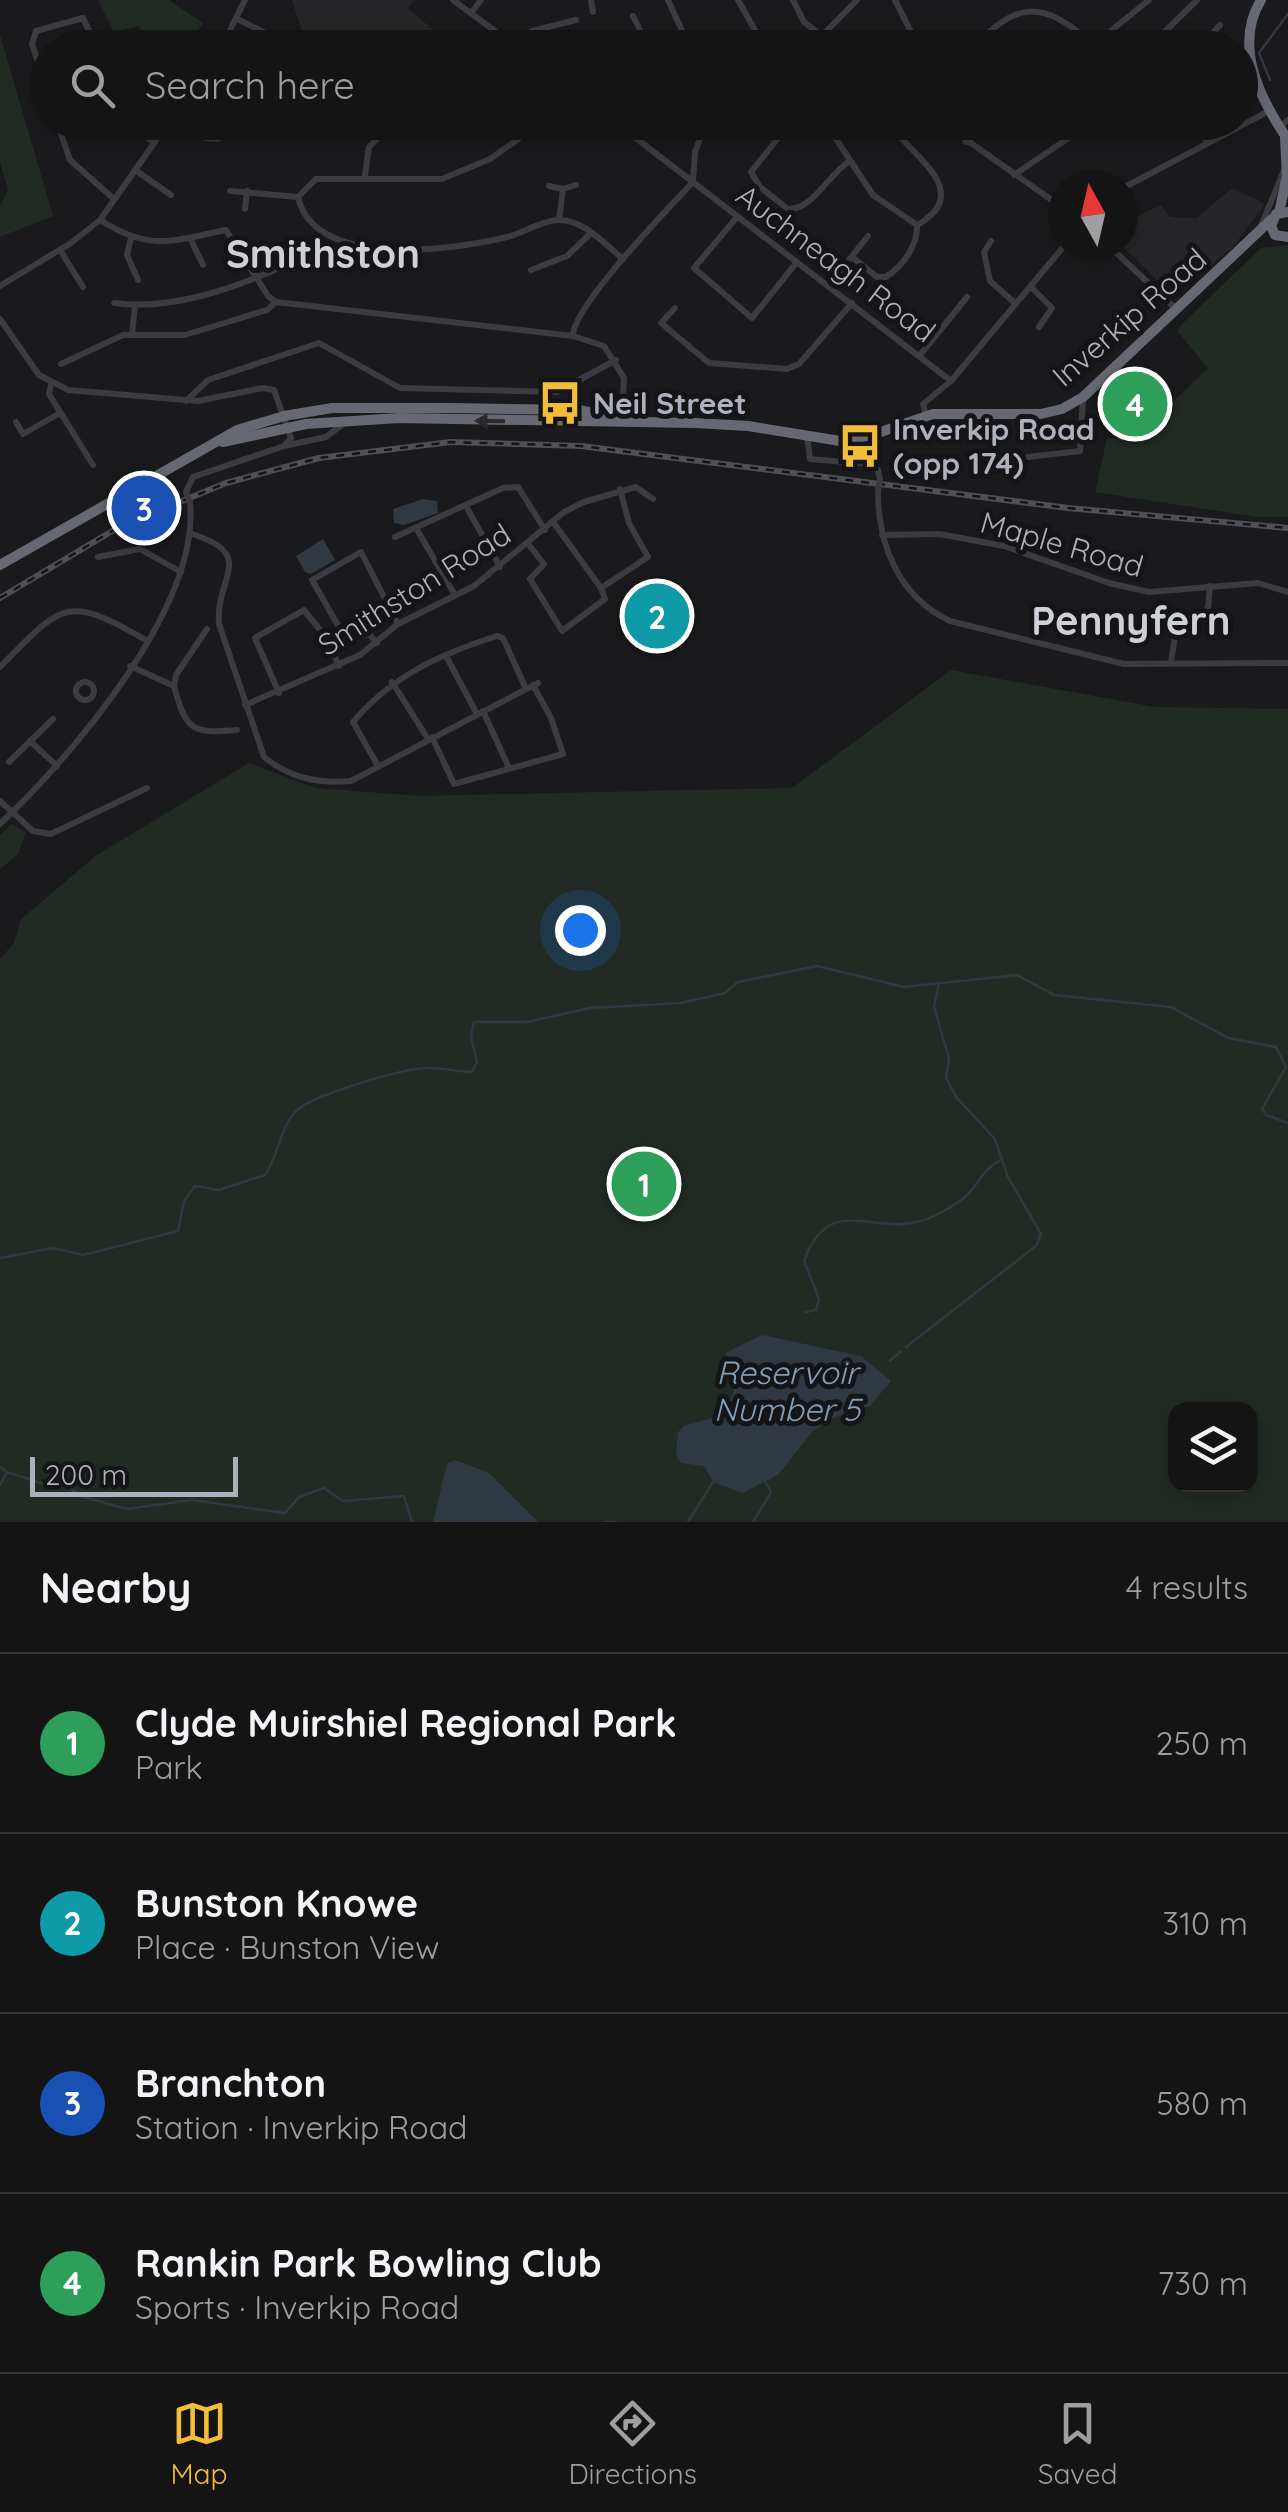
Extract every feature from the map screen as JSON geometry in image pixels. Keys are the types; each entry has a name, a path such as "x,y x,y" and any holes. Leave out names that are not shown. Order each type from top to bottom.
{"highway":[{"path":"1248,30 1261,0"},
{"path":"1258,78 1285,131 1286,163 1275,234 1288,237"},
{"name":"Inverkip Road","path":"0,565 142,481 223,442 237,430 285,422 597,424 622,420 748,426 840,441 926,415 956,411 1040,414 1062,409 1083,397 1248,244 1260,226 1280,215"},
{"name":"Inverkip Road","path":"1248,244 1275,234"},
{"name":"Inverkip Road","path":"223,442 332,408 521,408 598,412 622,420"}],"street":[{"path":"230,30 245,0"},
{"path":"453,0 495,30"},
{"path":"472,12 481,0"},
{"path":"592,0 592,12"},
{"path":"668,0 682,30"},
{"path":"738,0 756,30"},
{"path":"793,0 804,22 813,30"},
{"path":"826,30 858,0"},
{"path":"895,0 909,30"},
{"path":"1111,30 1149,0"},
{"path":"1167,30 1198,0"},
{"path":"987,30 1011,6 1030,2 1060,10 1077,30"},
{"path":"633,16 640,30"},
{"path":"40,30 83,18 89,30"},
{"path":"236,19 259,30"},
{"path":"540,30 576,20"},
{"path":"1215,30 1220,25"},
{"path":"554,26 555,30"},
{"path":"1258,117 1272,110"},
{"path":"63,140 70,160 114,199"},
{"path":"150,140 154,143"},
{"path":"0,286 60,250 100,220 157,140"},
{"path":"365,175 370,147 377,140"},
{"path":"298,197 316,178 365,175 442,179 490,159 514,140"},
{"name":"Auchneagh Road","path":"638,140 951,381"},
{"path":"573,336 576,320 623,259 692,183 699,140"},
{"path":"777,140 752,172 760,188 788,209 806,204 833,171 850,161"},
{"path":"837,140 872,195 917,225"},
{"path":"905,140 934,172 939,202 933,216 917,225"},
{"path":"964,140 1048,198"},
{"path":"1014,176 1066,140"},
{"path":"1138,180 1211,140"},
{"path":"1260,226 1286,163"},
{"path":"135,170 171,195"},
{"path":"549,186 563,190 576,185"},
{"path":"559,220 563,190"},
{"path":"230,191 298,197"},
{"path":"245,209 247,191"},
{"path":"298,197 306,217 319,228 372,250 392,252 511,236 559,220 591,233 623,259"},
{"path":"738,217 694,268 752,318 797,262"},
{"path":"100,220 130,238 165,244 226,230 268,296 276,302 573,336 604,346 624,378 622,420"},
{"path":"852,257 877,276 886,277 918,238 917,225"},
{"path":"531,270 567,256 591,233"},
{"path":"834,279 868,236"},
{"path":"130,238 126,255 138,280"},
{"path":"191,240 204,265"},
{"path":"991,241 984,252 990,282 1017,304"},
{"path":"60,250 83,287"},
{"path":"926,415 924,404 951,381 1053,260"},
{"path":"1124,260 1177,310"},
{"path":"114,303 135,306 182,300 288,264"},
{"path":"546,266 550,278"},
{"path":"1031,287 1052,308 1039,328"},
{"path":"920,355 967,297"},
{"path":"60,364 132,334 162,338 185,335 267,310 276,302"},
{"path":"675,308 662,323 709,363 787,368 799,364 852,303"},
{"path":"132,334 135,306"},
{"path":"0,319 39,375 51,385 186,401 213,401 270,388 278,394 290,438 284,446"},
{"path":"186,401 208,380 319,343 400,388 556,392 616,360"},
{"path":"51,385 49,394 93,464"},
{"path":"1028,457 1080,452 1083,397"},
{"path":"16,422 23,434 60,413"},
{"path":"0,824 57,766 108,704 146,640 181,572 192,534 186,492 193,476 272,448 326,437 348,420"},
{"path":"272,448 285,422"},
{"path":"806,435 810,459 868,464 878,470 882,535 902,580 926,607 950,622 1124,664 1288,663"},
{"path":"240,439 246,456"},
{"path":"395,538 492,492 518,488 545,530"},
{"path":"601,588 648,557 629,523 620,489 636,488 653,498"},
{"name":"Smithston Road","path":"245,706 339,666 398,624 500,567 584,502 620,489"},
{"path":"466,506 500,567"},
{"path":"529,545 544,564 530,579 562,630 604,598 554,522"},
{"path":"416,528 454,595"},
{"path":"192,534 219,543 229,554 230,567 217,606 219,624 264,757 280,770 322,784 351,781 532,686"},
{"name":"Maple Road","path":"882,535 938,534 1004,546 1150,592 1258,583 1288,592"},
{"path":"98,557 140,549 181,572"},
{"path":"377,642 369,634 347,640 312,580 361,552 398,624"},
{"path":"1171,663 1174,636 1208,608 1210,586"},
{"path":"278,693 255,638 304,610 325,636 339,666"},
{"path":"0,667 42,624 74,611 98,612 146,640"},
{"path":"207,630 176,675 174,686 182,716 191,727 237,730"},
{"path":"378,766 353,722 392,682 497,636 503,638 551,718 563,754 528,768 510,768 454,784 430,738 392,682"},
{"path":"199,640 208,646"},
{"path":"446,656 510,768"},
{"path":"130,666 174,686"},
{"path":"92,696 108,704"},
{"path":"10,762 53,719"},
{"path":"220,720 222,731"},
{"path":"30,741 57,766"},
{"path":"0,801 32,831 51,834 147,788"}],"shaded area":[{"path":"98,0 169,0 203,23 198,30 140,30 139,26 113,30"},
{"path":"292,0 414,0 408,9 434,30 302,30"},
{"path":"0,35 53,216 0,237 0,206 8,190 0,162"},
{"path":"1232,188 1265,204 1233,247 1185,288 1167,290 1136,260 1138,216 1161,205 1170,217 1197,218"},
{"path":"1288,245 1288,517 1257,517 1095,492 1107,439 1138,436 1208,368 1177,331 1181,325 1261,248"},
{"path":"1135,375 1164,405 1134,433 1106,402"},
{"path":"951,670 1155,707 1288,709 1288,1522 0,1522 0,959 14,943 21,919 97,855 249,763 316,788 420,796 792,788"},
{"path":"12,824 26,833 18,854 0,869 0,835"}],"water":[{"path":"423,499 437,501 438,513 404,525 394,523 393,509"},
{"path":"323,539 335,560 311,574 305,572 296,556"},
{"name":"Reservoir Number 5","path":"762,1335 861,1356 891,1381 870,1406 830,1419 812,1432 778,1475 742,1493 713,1482 704,1466 681,1463 676,1454 678,1432 685,1425 720,1416 733,1394 737,1371 725,1353"},
{"path":"455,1460 489,1473 538,1522 433,1522 447,1463"}],"waterway":[{"path":"1270,80 1259,53 1288,14"},
{"path":"0,1258 53,1248 83,1255 178,1231 184,1201 195,1186 219,1190 265,1175 290,1119 318,1098 414,1069 472,1072 477,1062 471,1037 474,1022 527,1022 590,1008 681,1003 725,993 738,982 817,966 904,987 1017,975 1054,995 1171,1007 1228,1038 1276,1047 1286,1067 1262,1109 1266,1115 1288,1123"},
{"path":"906,1347 1036,1246 1041,1234 1008,1177 995,1139 957,1098 946,1078 949,1058 934,1007 939,983"},
{"path":"806,1312 816,1310 819,1299 804,1261 815,1238 828,1226 843,1221 915,1222 936,1215 966,1196 987,1170 1001,1160"},
{"path":"890,1361 901,1351"},
{"path":"0,1467 7,1472 0,1485"},
{"path":"7,1472 53,1487 68,1486 80,1496 127,1509 192,1500 285,1513 299,1497 324,1488 343,1501 404,1496 412,1522"},
{"path":"753,1522 771,1492 764,1480"},
{"path":"688,1522 713,1482"},
{"path":"605,1522 616,1522"}],"railway":[{"path":"0,598 119,527 226,483 319,458 451,442 581,446 1068,508 1288,528"}],"place":[{"name":"Neil Street","path":"560,403"},
{"name":"Rankin Park Bowling Club","path":"1135,404"},
{"name":"Inverkip Road (opp 174)","path":"860,446"},
{"name":"Branchton","path":"144,508"},
{"name":"Bunston Knowe","path":"657,616"},
{"name":"Clyde Muirshiel Regional Park","path":"644,1184"}],"district":[{"name":"Smithston","path":"323,253"},
{"name":"Pennyfern","path":"1131,620"}]}
